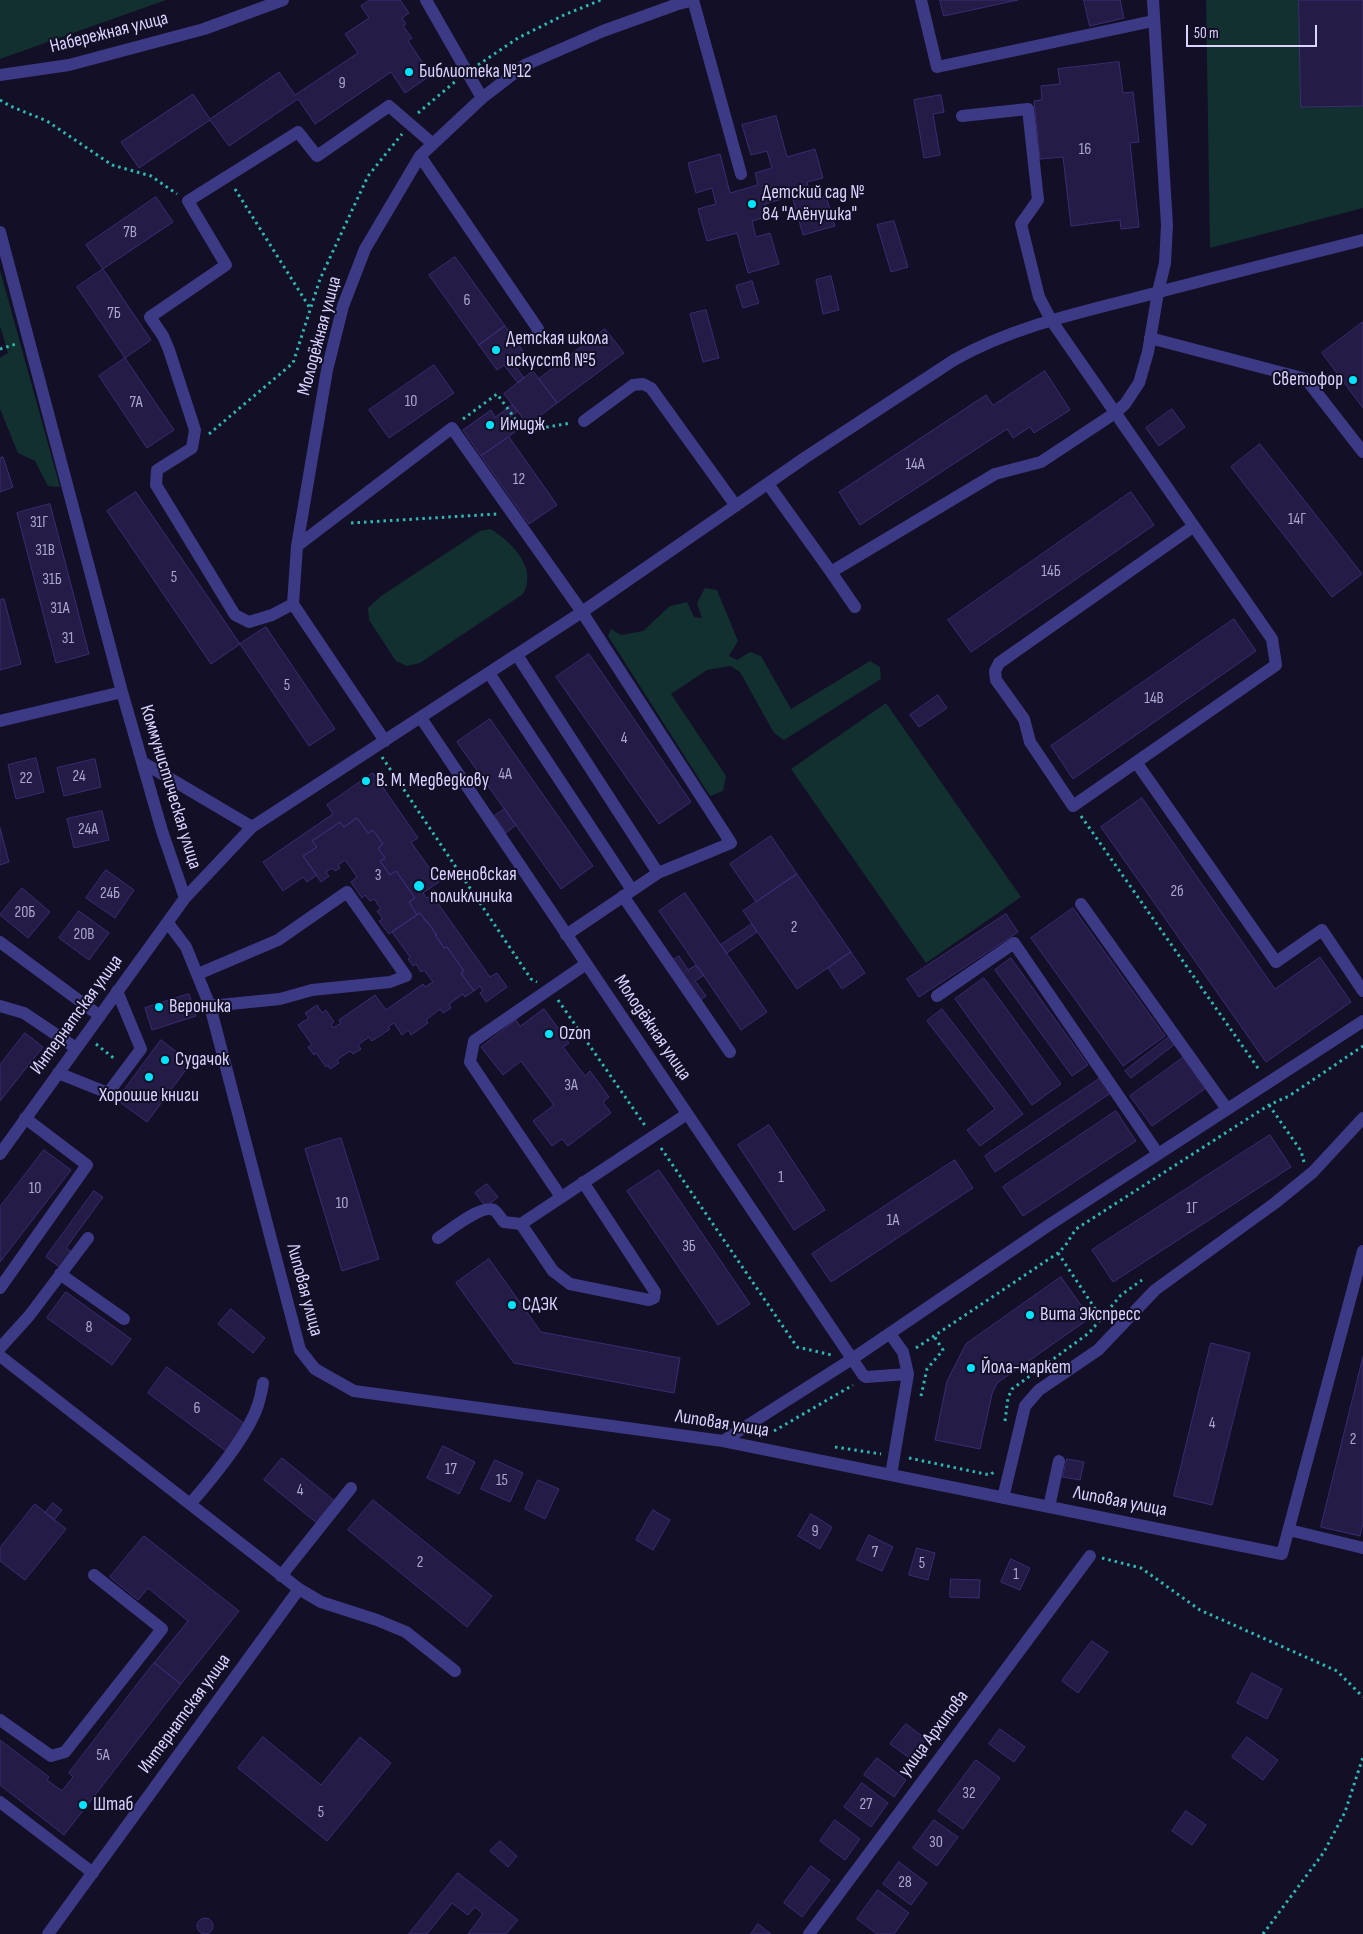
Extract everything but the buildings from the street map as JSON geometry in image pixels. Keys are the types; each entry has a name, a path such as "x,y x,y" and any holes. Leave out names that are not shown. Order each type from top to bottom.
{"street":[{"name":"Набережная улица","path":"0,75 69,65 204,29 283,0"},
{"path":"426,0 482,98"},
{"path":"693,0 741,174"},
{"name":"Молодёжная улица","path":"293,604 297,546 327,370 343,306 365,249 420,156 482,98 525,65 602,31 675,4 693,0"},
{"path":"921,0 937,67 1154,21"},
{"path":"831,572 995,474 1042,462 1125,404 1138,383 1148,352 1165,263 1167,225 1153,0"},
{"path":"380,744 293,604 272,616 249,622 235,615 156,485 157,470 192,448 195,430 169,350 163,336 150,316 226,265 188,201 298,132 317,156 389,106 433,144"},
{"path":"962,116 1028,109 1038,200 1021,224 1039,297 1051,320 1194,526 1272,639 1276,665 1074,806 1030,742 1024,718 996,680 995,671 999,663 1194,526"},
{"path":"420,156 538,329"},
{"path":"0,232 122,692"},
{"name":"Интернатская улица","path":"0,1154 185,898 252,827 582,612 806,457 954,360 998,338 1051,320 1363,240"},
{"path":"1150,338 1306,379 1363,452"},
{"path":"584,421 633,385 643,384 651,388 736,506"},
{"path":"297,546 452,428 582,612 731,843 658,873 566,935"},
{"path":"768,484 855,607"},
{"path":"517,655 658,873"},
{"path":"489,673 730,1052"},
{"name":"Коммунистическая улица","path":"0,721 122,692 162,831 185,898"},
{"name":"Молодёжная улица","path":"421,718 852,1359 866,1377"},
{"path":"142,762 252,827"},
{"path":"1136,762 1276,962 1322,930 1363,991"},
{"path":"198,974 278,940 347,892 406,976 390,982 312,990 280,999 210,1006"},
{"path":"1081,904 1228,1109"},
{"name":"Липовая улица","path":"168,922 186,946 210,1006 300,1350 315,1369 354,1391 723,1441 1282,1554 1363,1251"},
{"path":"0,942 100,1016"},
{"path":"937,996 1014,943 1158,1154"},
{"path":"561,1197 470,1062 474,1041 586,964"},
{"path":"58,1073 108,1093 142,1049 117,992"},
{"path":"0,1006 24,1013 76,1048"},
{"path":"723,1441 852,1359 1049,1225 1363,1021"},
{"path":"438,1238 476,1213 487,1209 494,1211 504,1222 521,1224 687,1114"},
{"path":"0,1288 86,1165 25,1118"},
{"path":"1003,1498 1025,1406 1038,1390 1098,1350 1155,1290 1275,1203 1313,1172 1363,1118"},
{"path":"521,1224 553,1271 570,1284 649,1300 654,1298 655,1292 583,1182"},
{"path":"0,1348 29,1316 88,1238"},
{"path":"60,1274 124,1319"},
{"path":"890,1334 903,1352 908,1374 891,1475"},
{"path":"0,1356 299,1589 321,1602 377,1620 406,1632 455,1670"},
{"path":"866,1377 908,1374"},
{"path":"190,1504 208,1483 247,1428 258,1407 263,1383"},
{"path":"1049,1507 1058,1461"},
{"path":"281,1576 351,1488"},
{"path":"1289,1530 1363,1548"},
{"name":"улица Архипова","path":"809,1934 1090,1556"},
{"path":"0,1720 51,1756 65,1752 162,1628 94,1575"},
{"name":"Интернатская улица","path":"48,1934 299,1589"},
{"path":"0,1802 93,1873"}],"path":[{"path":"0,100 47,121 112,165 151,176 188,201"},
{"path":"230,181 311,309"},
{"path":"452,428 497,394 524,431 584,421"},
{"path":"325,525 512,513"},
{"path":"380,744 531,979 550,988 798,1346 852,1359"},
{"path":"1074,806 1268,1082"},
{"path":"86,1035 126,1069"},
{"path":"903,1352 913,1350 1058,1253 1076,1230 1269,1105 1289,1096 1363,1046"},
{"path":"1269,1105 1301,1151 1304,1162 1298,1169"},
{"path":"1058,1253 1102,1319"},
{"path":"1004,1425 1008,1398 1012,1389 1089,1333 1121,1295 1145,1278"},
{"path":"919,1404 927,1369 943,1350 934,1336"},
{"path":"770,1437 774,1431 866,1377"},
{"path":"770,1425 774,1431"},
{"path":"910,1449 908,1458 990,1475 995,1471 997,1465"},
{"path":"1090,1556 1141,1568 1200,1610 1337,1671 1363,1697"},
{"path":"1263,1934 1324,1852 1345,1812 1363,1757"}],"green space":[{"path":"0,0 166,0 0,59"},
{"path":"1206,0 1363,0 1363,208 1210,248"},
{"path":"0,270 60,487 48,486 35,461 18,453 0,409 0,358 8,353 0,326"},
{"path":"490,529 504,538 522,558 527,574 527,585 523,594 420,663 407,666 396,661 369,620 368,608 381,596 480,531"},
{"path":"705,588 717,590 738,641 729,656 737,660 750,652 761,656 791,709 870,661 880,667 881,679 784,740 774,733 740,672 730,666 707,670 671,694 726,776 723,791 710,796 608,636 611,629 621,635 643,631 670,606 687,602 694,617 702,618 697,603"},
{"path":"886,703 1021,897 926,963 791,769"}],"place":[{"name":"Библиотека №12","path":"409,72"},
{"name":"Детский сад № 84 \"Алёнушка\"","path":"752,204"},
{"name":"Детская школа искусств №5","path":"496,350"},
{"name":"Светофор","path":"1353,380"},
{"name":"Имидж","path":"490,425"},
{"name":"В. М. Медведкову","path":"366,781"},
{"name":"Семеновская поликлиника","path":"419,886"},
{"name":"Вероника","path":"159,1007"},
{"name":"Ozon","path":"549,1034"},
{"name":"Судачок","path":"165,1060"},
{"name":"Хорошие книги","path":"149,1077"},
{"name":"СДЭК","path":"512,1305"},
{"name":"Вита Экспресс","path":"1030,1315"},
{"name":"Йола-маркет","path":"971,1368"},
{"name":"Штаб","path":"83,1805"}]}
